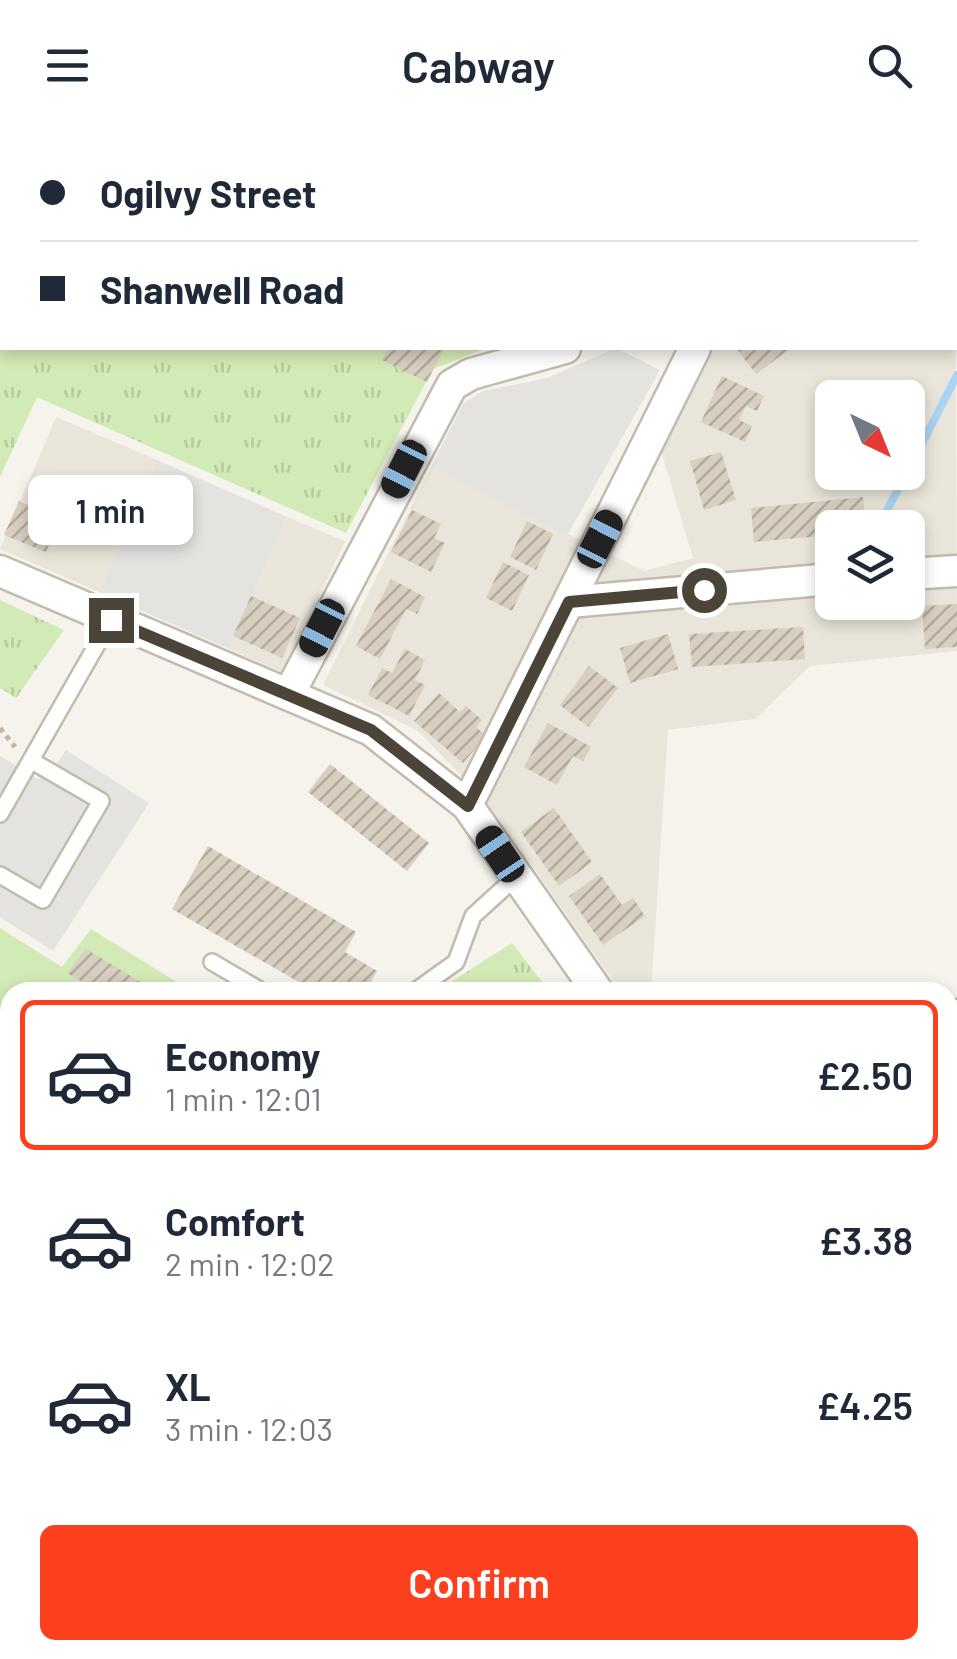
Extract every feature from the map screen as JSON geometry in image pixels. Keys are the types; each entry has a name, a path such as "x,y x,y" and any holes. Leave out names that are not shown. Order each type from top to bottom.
{"street":[{"path":"290,692 452,385 471,374 558,350"},
{"path":"468,806 694,350"},
{"path":"0,571 290,692 371,730 468,806 591,982"},
{"path":"925,573 957,571"},
{"path":"569,602 815,580"}],"lane":[{"path":"0,814 111,620"},
{"path":"0,875 44,900 101,801 32,761"},
{"path":"428,982 456,962 473,916 516,878"},
{"path":"212,962 246,982"}],"path":[{"path":"0,728 17,752"}],"shaded area":[{"path":"611,350 620,350 660,370 567,536 431,467 463,404 483,391 547,378"},
{"path":"713,350 956,350 957,651 810,666 755,719 668,730 652,982 614,982 486,801 417,730 323,685 431,467 644,571 693,558 661,450"},
{"path":"56,417 157,460 99,592 0,549"},
{"path":"157,460 287,517 229,649 99,592"},
{"path":"287,517 345,541 284,673 229,649"},
{"path":"66,750 149,803 53,951 0,917 0,756 38,779 48,763 55,766"}],"green space":[{"path":"0,350 482,350 433,369 346,533 37,397 0,477"},
{"path":"0,600 64,630 16,698 0,688"},
{"path":"0,928 62,967 91,929 177,982 0,982"},
{"path":"512,943 542,982 451,982"}],"building":[{"path":"387,350 443,350 427,382 382,360"},
{"path":"738,350 788,350 756,374"},
{"path":"722,376 764,396 757,411 746,406 739,420 752,426 745,442 701,422"},
{"path":"721,452 736,500 704,510 690,461"},
{"path":"863,497 864,510 815,510 815,537 754,542 751,508"},
{"path":"19,501 60,518 46,552 4,535"},
{"path":"412,510 441,524 434,538 445,543 431,572 391,552"},
{"path":"527,521 553,534 536,570 510,557"},
{"path":"503,562 529,575 512,611 486,598"},
{"path":"391,579 425,597 417,614 406,609 380,659 356,646"},
{"path":"251,596 300,618 282,658 233,636"},
{"path":"957,604 957,647 925,649 925,606"},
{"path":"803,627 805,659 692,667 689,634"},
{"path":"668,634 678,669 630,683 620,648"},
{"path":"405,649 425,660 415,680 425,685 409,716 368,695 382,668 392,673"},
{"path":"589,666 618,688 588,727 560,705"},
{"path":"439,693 460,712 466,706 482,720 476,727 486,736 463,763 414,721"},
{"path":"548,723 591,747 583,761 573,756 557,785 524,767"},
{"path":"330,764 429,843 407,871 308,792"},
{"path":"554,808 592,862 559,886 521,832"},
{"path":"208,846 356,932 345,952 377,971 371,982 299,982 172,909"},
{"path":"600,874 622,905 633,898 645,916 603,945 569,896"},
{"path":"86,949 140,982 83,982 67,973"}],"waterway":[{"path":"925,438 957,375"},
{"path":"887,510 898,490"}],"route":[{"path":"111,620 290,692 371,730 426,768 468,806 569,602 704,590"}]}
